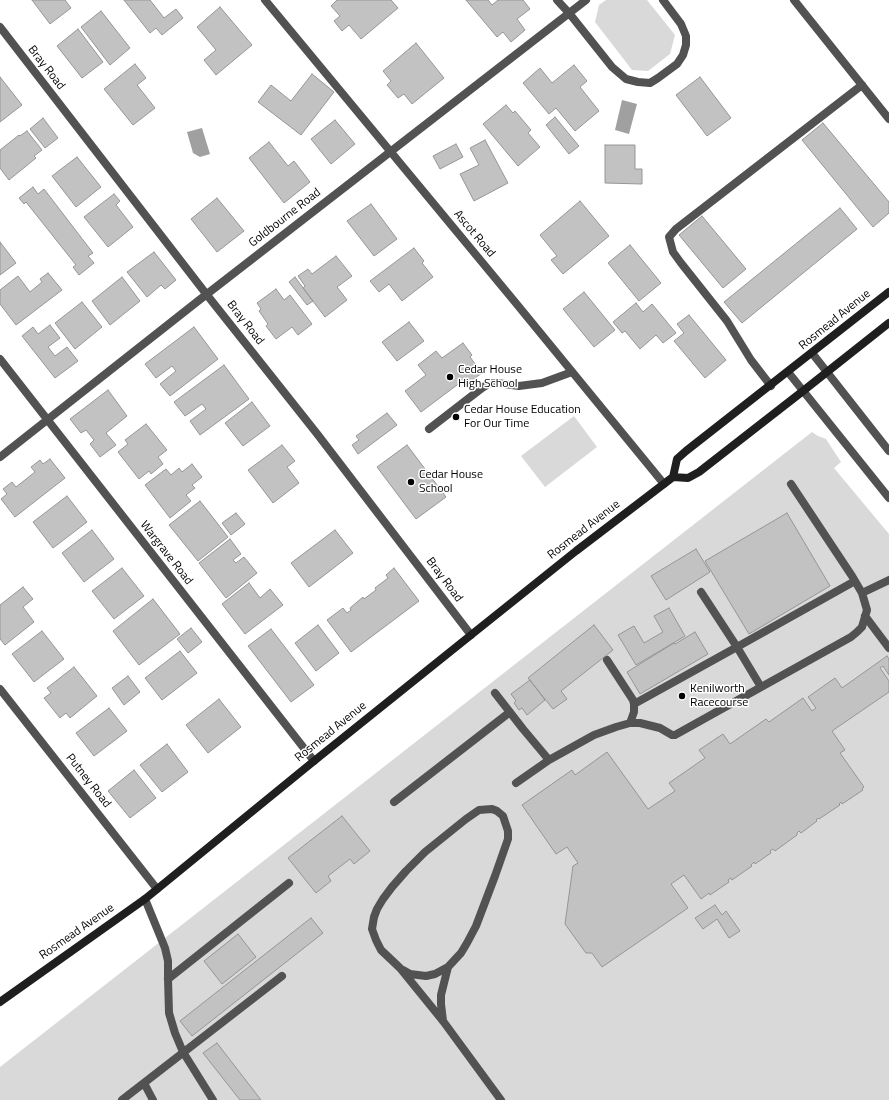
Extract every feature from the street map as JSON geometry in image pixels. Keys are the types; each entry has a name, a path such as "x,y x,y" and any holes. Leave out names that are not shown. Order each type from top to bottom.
{"main road":[{"name":"Rosmead Avenue","path":"0,1002 145,899 314,761 576,551 673,477 678,459 686,451 771,386 889,292"},
{"path":"673,477 688,478 699,472 889,323"}],"street":[{"name":"Ascot Road","path":"265,0 664,484"},
{"path":"557,0 612,67 626,79 650,83 677,64 683,55 686,44 686,36 681,24 663,0"},
{"name":"Goldbourne Road","path":"0,457 390,151 586,0"},
{"path":"794,0 889,119"},
{"name":"Bray Road","path":"0,27 318,435 471,635"},
{"path":"771,386 751,360 727,321 673,252 669,237 676,229 862,85"},
{"path":"812,353 889,451"},
{"name":"Wargrave Road","path":"0,360 314,761"},
{"path":"429,429 490,383 519,386 542,383 572,372"},
{"path":"788,372 889,498"},
{"path":"516,783 548,760 594,735 616,727 630,723 640,723 660,728 672,735 675,735 851,637 862,627 867,610 862,593 791,484"},
{"path":"862,593 889,580"},
{"path":"634,704 855,581"},
{"path":"701,592 761,687"},
{"path":"865,616 889,648"},
{"path":"607,660 630,694 634,704 634,712 630,723"},
{"name":"Putney Road","path":"0,689 157,889"},
{"path":"495,693 548,760"},
{"path":"394,802 510,712"},
{"path":"400,968 410,974 426,976 435,974 448,967 461,953 476,926 508,839 506,823 503,816 498,811 492,809 479,810 441,839 406,871 377,908 372,929 381,950 400,968 443,1021 501,1100"},
{"path":"168,979 289,883"},
{"path":"145,899 165,948 168,961 169,1012 175,1033 183,1052 213,1100"},
{"path":"443,1021 441,995 448,967"},
{"path":"122,1100 282,976"},
{"path":"144,1083 153,1100"}],"shaded area":[{"path":"606,0 647,0 675,35 670,54 648,71 632,70 595,22 599,5"},
{"path":"622,100 637,104 629,134 615,130"},
{"path":"202,128 210,154 200,157 193,153 187,132"},
{"path":"574,416 597,447 545,487 521,456"},
{"name":"Kenilworth Racecourse","path":"812,432 826,439 841,462 834,468 889,534 889,1100 0,1100 0,1067"}],"building":[{"path":"32,0 65,0 71,8 50,24"},
{"path":"124,0 150,0 164,18 176,9 183,18 162,35 156,28 150,33"},
{"path":"337,0 391,0 398,8 361,39 349,25 342,31 334,21 340,16 331,6"},
{"path":"466,0 488,0 492,5 498,0 523,0 530,9 517,19 525,30 511,42 503,32 497,37"},
{"path":"220,7 252,45 216,75 204,60 216,50 197,27"},
{"path":"101,11 130,48 110,65 81,27"},
{"path":"78,29 103,62 82,78 57,46"},
{"path":"416,43 444,78 412,104 404,94 398,98 387,85 391,81 383,71"},
{"path":"135,64 146,78 137,85 155,108 133,125 104,89"},
{"path":"574,65 587,81 580,87 599,111 575,131 556,108 549,114 523,83 540,68 552,83"},
{"path":"312,74 334,92 301,135 258,102 271,85 291,101"},
{"path":"0,77 22,105 0,122"},
{"path":"700,77 731,118 707,136 676,95"},
{"path":"506,105 513,113 515,111 531,130 528,133 540,147 518,166 483,124"},
{"path":"555,117 579,146 569,154 546,125"},
{"path":"43,118 58,138 45,148 30,129"},
{"path":"335,120 355,144 331,164 311,139"},
{"path":"823,123 889,202 889,213 873,227 802,140"},
{"path":"27,131 42,150 34,156 36,158 9,180 0,168 0,150 19,135 20,136"},
{"path":"485,140 508,183 474,201 460,174 479,165 470,148"},
{"path":"269,142 288,166 294,161 310,182 284,203 249,158"},
{"path":"456,144 463,157 440,169 433,156"},
{"path":"605,145 635,145 635,169 642,169 642,184 605,183"},
{"path":"77,157 101,187 76,207 52,176"},
{"path":"33,187 38,194 44,189 93,253 88,256 94,263 79,275 73,267 76,265 26,202 24,204 19,198"},
{"path":"114,194 120,201 116,205 133,227 108,247 84,217"},
{"path":"217,198 244,231 217,252 191,219"},
{"path":"580,201 609,236 563,274 551,260 557,256 540,235"},
{"path":"371,204 397,239 374,256 347,221"},
{"path":"840,208 857,229 742,323 724,302"},
{"path":"702,216 746,269 723,288 679,235"},
{"path":"0,242 16,263 0,275"},
{"path":"630,245 661,283 639,301 608,263"},
{"path":"414,248 424,261 422,263 433,277 402,301 389,284 379,292 370,281"},
{"path":"154,252 176,280 165,289 161,285 147,297 127,272"},
{"path":"336,256 352,276 337,287 347,300 325,317 303,288 305,286 298,276 308,269 312,274"},
{"path":"48,273 62,290 16,325 0,304 0,290 18,276 30,292 42,282 40,279"},
{"path":"122,277 140,301 110,325 92,301"},
{"path":"295,277 313,301 307,305 289,282"},
{"path":"276,289 284,300 290,295 312,324 298,335 292,327 276,339 266,326 268,324 259,311 261,309 257,303"},
{"path":"584,292 615,330 594,347 563,309"},
{"path":"82,302 102,327 75,349 55,323"},
{"path":"636,303 643,312 652,304 676,333 663,343 656,335 640,349 625,331 622,333 613,322"},
{"path":"689,315 726,360 705,378 674,341 684,333 677,324"},
{"path":"409,322 424,341 397,361 382,342"},
{"path":"50,325 60,338 48,347 55,356 67,347 78,361 55,378 22,336 33,327 38,334"},
{"path":"194,327 218,359 170,396 160,384 176,371 172,366 156,378 145,364"},
{"name":"Cedar House High School","path":"463,343 472,355 470,357 482,373 468,383 465,379 421,412 405,391 426,375 418,365 436,351 442,358"},
{"path":"224,365 249,399 200,435 190,421 206,409 202,404 185,416 174,402"},
{"path":"108,390 127,416 106,433 116,445 100,457 90,444 94,440 86,430 81,433 70,419"},
{"path":"252,402 270,426 243,446 225,423"},
{"path":"387,413 397,425 358,454 352,445 359,440 356,436"},
{"path":"146,424 167,450 158,457 163,464 151,474 149,471 139,479 118,452 128,444 125,440"},
{"path":"282,445 295,461 287,467 299,483 273,503 248,470"},
{"name":"Cedar House School","path":"407,445 446,497 416,519 377,467"},
{"path":"50,459 65,478 15,517 1,499 7,494 3,489 12,482 16,487 35,472 31,467 40,460 43,464"},
{"path":"192,464 202,477 192,485 195,488 186,495 191,501 170,518 145,485 166,469 171,475 179,468 182,472"},
{"path":"67,496 87,522 53,548 33,522"},
{"path":"200,501 228,537 198,561 169,525"},
{"path":"236,513 245,524 231,535 222,523"},
{"path":"787,513 830,586 749,634 705,561"},
{"path":"92,530 114,559 84,582 62,553"},
{"path":"335,530 353,553 309,587 291,563"},
{"path":"230,539 241,554 233,560 236,563 244,557 257,573 226,598 199,563"},
{"path":"696,549 710,572 666,600 651,576"},
{"path":"122,568 144,596 114,619 92,591"},
{"path":"394,568 419,601 351,652 327,620 343,608 347,613 351,610 350,608 363,597 364,599 376,590 375,588 388,578 386,575"},
{"path":"249,583 260,598 270,589 283,605 245,634 222,604"},
{"path":"23,587 33,599 23,607 34,622 5,645 0,639 0,605"},
{"path":"153,599 180,634 139,665 113,631"},
{"path":"669,608 685,636 636,665 618,635 634,626 644,643 663,632 654,616"},
{"path":"318,625 339,653 316,671 295,643"},
{"path":"594,625 613,650 561,691 567,699 553,709 528,678"},
{"path":"191,628 202,642 188,653 177,639"},
{"path":"271,629 314,685 291,702 248,646"},
{"path":"42,631 64,659 34,682 12,654"},
{"path":"695,632 708,654 640,694 627,672"},
{"path":"180,651 197,673 162,700 145,678"},
{"path":"887,656 889,659 889,675 883,666 880,668 889,681 889,692 832,731 845,750 840,753 864,787 862,789 863,790 842,804 841,802 839,804 840,805 819,819 818,818 816,820 817,821 801,833 799,831 797,835 775,851 773,849 770,851 771,853 755,864 754,862 751,865 752,866 732,880 731,878 728,880 729,882 710,895 709,893 701,899 684,875 671,884 688,908 602,967 592,953 586,953 565,924 573,866 578,863 567,847 556,854 522,805 572,770 575,775 607,752 648,809 675,791 669,783 705,758 699,750 723,734 730,744 766,719 769,722 803,698 812,711 816,708 808,697 835,678 842,688"},
{"path":"74,667 97,696 70,718 66,713 60,718 44,698 51,693 47,688"},
{"path":"128,676 140,692 124,705 112,688"},
{"path":"530,680 545,700 527,715 522,708 519,710 514,703 516,701 511,694"},
{"path":"219,699 241,727 208,753 186,725"},
{"path":"109,708 127,731 94,756 76,733"},
{"path":"167,744 188,772 162,792 140,765"},
{"path":"134,770 156,798 130,818 108,791"},
{"path":"342,816 370,851 354,864 350,859 328,876 331,881 316,893 288,858"},
{"path":"715,905 722,915 726,911 740,931 729,938 717,919 703,929 695,918"},
{"path":"311,918 323,933 192,1036 180,1021"},
{"path":"238,934 256,957 222,984 204,961"},
{"path":"217,1043 261,1100 240,1100 203,1053"}],"place":[{"name":"Cedar House High School","path":"450,377"},
{"name":"Cedar House Education For Our Time","path":"456,417"},
{"name":"Cedar House School","path":"411,482"},
{"name":"Kenilworth Racecourse","path":"682,696"}]}
